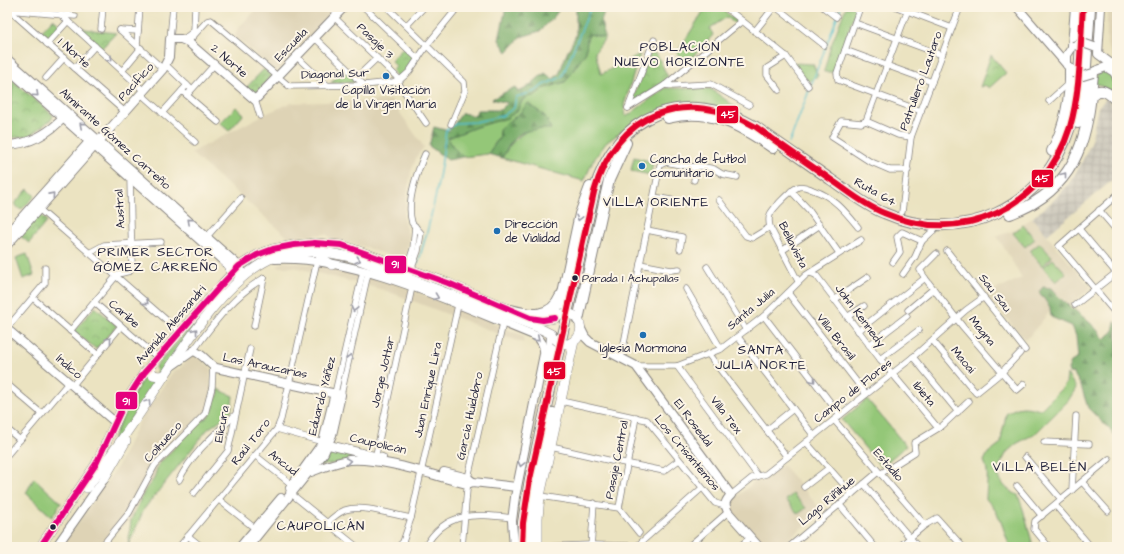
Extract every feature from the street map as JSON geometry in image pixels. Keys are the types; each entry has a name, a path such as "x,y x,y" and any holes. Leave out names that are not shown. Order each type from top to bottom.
{"highway":[{"path":"1071,48 1076,7"},
{"name":"Ruta 64","path":"607,158 619,142 635,128 650,118 664,112 683,108 703,108 739,117 859,199 894,217 922,224 949,225 976,222 1005,213 1042,178 1054,162 1066,137 1075,102 1083,7"},
{"name":"Ruta 64","path":"626,142 642,129 662,119 678,115 699,114 717,117 734,123 872,213 902,225 934,230 973,227 1005,213 1031,198 1049,179 1063,158 1074,134 1084,94 1090,7"},
{"path":"1005,213 1046,162 1059,135 1068,98 1070,70"},
{"path":"1005,213 1042,197 1067,172 1076,157 1086,133 1094,72"},
{"path":"1090,98 1096,92 1103,91 1111,94 1117,101"},
{"path":"578,321 609,180 626,142"},
{"path":"530,547 535,492 599,196 608,169 626,142"},
{"path":"557,316 580,214 594,179 607,158"},
{"path":"515,547 594,192 607,158"},
{"path":"510,310 531,315 546,311 557,303 565,284"},
{"path":"522,547 531,455 553,336"}],"main road":[{"name":"Avenida Alessandri","path":"46,547 171,366 234,278 239,266 257,255 282,247 315,243 342,245 408,277 448,283 510,310 538,320 548,320 557,316"},
{"path":"332,265 323,259 320,252 324,246 342,245"},
{"name":"Avenida Alessandri","path":"40,547 96,464 132,391 154,360 179,331 234,278 270,259 296,252 320,252 354,258 408,277 537,327 553,336"},
{"path":"538,547 540,496 561,401 572,342 580,334 578,321 568,313 557,316 551,325 553,336 560,343 572,342"},
{"path":"154,360 150,368 153,375 159,376 166,374"},
{"path":"104,479 126,441 129,428"},
{"path":"104,479 108,469 107,439"}],"street":[{"path":"68,7 68,18"},
{"path":"101,29 103,7"},
{"path":"122,71 139,47 138,31 140,7"},
{"name":"Pacífico","path":"7,234 125,112 165,67 170,39 173,7"},
{"path":"170,39 186,41 194,31 195,7"},
{"name":"Escuela","path":"255,100 344,7"},
{"path":"364,7 418,59"},
{"path":"387,7 464,82 465,91 451,124"},
{"path":"407,25 424,7"},
{"path":"426,123 398,81 406,75 427,45 458,7"},
{"path":"725,7 786,56 808,86"},
{"path":"756,31 775,7 824,45"},
{"path":"823,7 836,17"},
{"path":"860,7 837,73 838,80 921,111"},
{"path":"897,7 908,9 952,28"},
{"name":"Patrullero Lautaro","path":"902,212 911,137 960,7"},
{"path":"1017,7 1055,50 1070,70 1083,76 1106,67 1114,72 1116,78 1117,101"},
{"path":"1094,72 1099,63 1093,46 1099,30 1101,7"},
{"path":"866,121 908,9"},
{"path":"8,10 60,14 68,18 143,92 162,113 195,142"},
{"name":"1 Norte","path":"8,10 125,112"},
{"path":"48,44 68,18 75,16"},
{"name":"Pasaje 3","path":"334,18 377,58 398,81"},
{"name":"Diagonal Sur","path":"186,41 207,21 211,20 277,77 291,87 364,85 398,81"},
{"path":"654,40 628,108 665,84 742,21"},
{"path":"854,23 942,55"},
{"path":"138,31 120,30 139,47 193,89"},
{"path":"1093,46 1099,30"},
{"path":"315,38 364,85"},
{"name":"2 Norte","path":"186,41 215,64 255,100"},
{"path":"1055,50 1071,48 1080,43 1093,46 1117,67"},
{"path":"76,68 95,46"},
{"path":"1070,70 1066,57 1071,48"},
{"path":"844,50 932,82"},
{"path":"778,90 767,75 767,68 786,56"},
{"path":"297,57 328,86"},
{"path":"46,78 64,58"},
{"path":"356,78 377,58"},
{"name":"Almirante Gómez Carreño","path":"7,59 95,143 204,240 229,266 234,278"},
{"path":"187,95 215,64"},
{"name":"Almirante Gómez Carreño","path":"7,68 66,116"},
{"path":"665,84 673,86 711,84 749,105"},
{"path":"1049,101 1069,84"},
{"path":"162,113 187,85"},
{"path":"182,91 218,122"},
{"path":"1058,93 1068,98"},
{"path":"255,100 260,116"},
{"path":"7,146 26,143 39,138 66,116"},
{"path":"908,170 890,170 869,161 832,137 841,122 861,123 866,121 898,135 911,137"},
{"name":"Pacífico","path":"7,245 95,143"},
{"name":"Almirante Gómez Carreño","path":"95,143 130,178 146,188"},
{"name":"Jorge Jottar","path":"375,459 408,277 422,233 411,219 414,183 425,154"},
{"path":"621,358 648,230 659,167 664,162 693,167 698,166 711,168 722,174 737,177"},
{"path":"693,167 696,171 694,180"},
{"name":"Austral","path":"70,331 95,303 116,276 121,272 132,269 133,244 130,178"},
{"path":"839,252 804,204 791,191 805,186 822,193 834,200 858,227"},
{"name":"Bellavista","path":"791,191 771,212 768,218 770,227 798,281"},
{"path":"1117,195 1059,246 1117,315"},
{"path":"654,197 688,203"},
{"path":"204,240 241,198"},
{"path":"719,200 746,236 752,238 770,227"},
{"path":"39,209 179,331"},
{"path":"1099,210 1117,231"},
{"path":"783,250 820,225"},
{"path":"1076,304 1117,273 1079,229"},
{"path":"648,230 679,236 682,239 680,249"},
{"path":"903,274 915,256 922,241 934,230"},
{"path":"893,262 900,252 897,237 902,232 922,241"},
{"name":"Almirante Gómez Carreño","path":"204,240 239,266"},
{"name":"Santa Julia","path":"578,321 585,337 590,342 636,366 677,366 721,349 764,316 798,281 839,252 861,240"},
{"path":"89,253 104,245 161,242"},
{"name":"Sau Sau","path":"947,251 984,297 1022,351 1002,372"},
{"path":"858,331 925,278 920,270 936,254"},
{"name":"Avenida Alessandri","path":"270,259 292,258 366,272 408,277 458,305 536,336 542,342 544,348 529,436 517,487 512,518 515,547"},
{"name":"Raúl Toro","path":"179,547 277,429 281,419 317,262"},
{"path":"640,264 671,270 679,269"},
{"path":"707,267 746,330"},
{"path":"7,328 45,283 45,268"},
{"name":"Eduardo Yáñez","path":"292,489 311,472 326,443 366,272"},
{"name":"John Kennedy","path":"810,273 816,275 891,374"},
{"path":"834,300 868,277"},
{"path":"171,366 193,351 228,305 248,288 264,278 254,326"},
{"name":"Magna","path":"925,278 1018,390 1024,384"},
{"path":"686,289 721,349"},
{"path":"869,345 908,313 933,289"},
{"name":"Villa Brasil","path":"788,293 866,394"},
{"name":"Campo de Flores","path":"731,495 746,482 766,474 933,341 966,310 984,297"},
{"path":"33,298 98,355"},
{"name":"Caribe","path":"95,303 121,326 154,360"},
{"name":"Juan Enrique Lira","path":"398,547 403,542 411,518 458,305"},
{"path":"847,317 864,306"},
{"path":"764,316 840,415"},
{"name":"García Huidobro","path":"462,547 463,515 469,481 503,323"},
{"path":"7,455 42,414 98,355 121,326"},
{"name":"Índico","path":"7,328 70,384 116,422"},
{"path":"880,359 919,330"},
{"path":"738,337 814,436"},
{"name":"Maoai","path":"933,341 976,393 1002,372"},
{"name":"Santa Julia","path":"572,342 590,342"},
{"name":"Elicura","path":"194,493 228,451 250,349"},
{"name":"Las Araucarias","path":"193,351 204,356 213,366 338,394"},
{"path":"709,354 787,457"},
{"path":"913,357 958,412"},
{"name":"Coihueco","path":"101,547 129,513 155,465 205,414 212,387 213,366"},
{"name":"El Rosedal","path":"636,366 731,495"},
{"name":"Villa Tex","path":"677,366 758,476"},
{"name":"Ibieta","path":"891,374 938,428"},
{"path":"7,384 42,414"},
{"name":"Los Crisantemos","path":"561,401 644,419 651,424 715,503 726,509"},
{"name":"Lago Riñihue","path":"789,547 864,484 879,473 915,452 914,443 938,428 969,401"},
{"path":"767,430 793,409"},
{"path":"179,480 186,464 210,438 236,415"},
{"path":"1072,490 1076,416"},
{"name":"Pasaje Central","path":"619,508 636,417"},
{"name":"Estadio","path":"834,420 925,525"},
{"path":"7,429 20,440"},
{"name":"Caupolicán","path":"277,429 375,459 469,481 517,487"},
{"path":"806,442 852,494"},
{"path":"1044,442 1089,444"},
{"name":"Eduardo Yáñez","path":"248,547 258,531 292,489 326,443"},
{"path":"551,447 612,461"},
{"name":"Ancud","path":"256,456 327,523 357,547"},
{"path":"1025,457 1061,499"},
{"name":"Caupolicán","path":"311,472 347,460 375,459"},
{"path":"1049,547 1034,529 1034,524 1061,499 1083,483 1110,459"},
{"path":"620,462 664,471 679,460"},
{"path":"804,487 829,468"},
{"path":"56,547 104,479"},
{"path":"1083,483 1108,511"},
{"path":"864,484 918,547"},
{"path":"1017,486 1042,516"},
{"path":"538,547 637,546 702,488"},
{"path":"731,495 725,501 726,509 759,547"},
{"path":"540,496 619,508 639,534"},
{"path":"218,499 258,531"},
{"path":"591,546 594,503"},
{"path":"839,504 875,547"},
{"path":"1055,505 1091,547"},
{"path":"327,523 344,511 352,508 362,508 411,518"},
{"path":"688,547 726,509"},
{"path":"425,547 441,528 463,515 512,518"},
{"path":"899,547 925,525 937,518 963,547"},
{"name":"Eduardo Yáñez","path":"240,547 258,531"},
{"path":"188,536 202,547"},
{"path":"739,547 750,537"}],"shaded area":[{"path":"259,7 340,7 276,72 235,36 238,28"},
{"path":"1107,7 1117,7 1117,61 1107,45"},
{"path":"1107,98 1117,110 1117,176 1047,235 1032,218 1053,201 1068,185 1080,166 1091,143 1098,107"},
{"path":"391,100 424,147 417,156 411,171 403,218 409,238 404,261 362,246 332,239 326,234 289,238 191,153 263,115 291,103"},
{"path":"1032,218 1091,288 1069,305 1062,297 1026,340 985,294 1022,278 997,236 1013,231"},
{"path":"283,261 332,267 397,284 524,336 523,343 384,290 294,267 277,267"},
{"path":"193,354 211,368 210,386 215,388 219,393 214,407 208,417 197,424 158,465 154,479 145,490 131,520 118,529 105,547 61,547 118,466 139,422 174,370 179,369"},
{"path":"783,465 822,511 779,547 764,547 730,509 729,503 758,479 764,479"}],"green space":[{"path":"506,7 561,7 553,18 540,31 521,37 507,52 499,40"},
{"path":"576,7 603,7 604,12 601,22 605,38 590,34 587,39 586,52 565,82 543,89 535,95 523,99 517,111 507,118 476,127 448,138 453,147 463,157 448,160 429,146 434,127 449,131 462,113 475,116 477,110 500,110 508,103 492,99 515,87 518,92 529,86 545,73 553,79 559,74 576,35"},
{"path":"706,7 719,7 737,21 734,23 727,17 710,28 713,35 686,64 677,53"},
{"path":"846,7 857,7 834,72 824,72 830,48"},
{"path":"53,19 61,26 49,39 41,32"},
{"path":"77,28 116,33 101,49"},
{"path":"590,34 605,38 595,52 601,74 640,54 624,105 626,117 665,88 711,89 741,111 706,105 636,121 606,143 593,161 584,181 502,158 514,141 530,129 520,113 499,129 500,136 488,154 463,157 453,147 448,138 476,127 507,118 517,111 523,99 535,95 543,89 565,82 586,52 587,39"},
{"path":"404,47 414,57 407,69 399,78 393,71 396,66 391,61"},
{"path":"651,52 657,55 669,79 629,107"},
{"path":"991,55 1006,73 989,88 985,85 980,87"},
{"path":"794,63 813,64 818,76 808,82"},
{"path":"344,68 357,82 331,83"},
{"path":"264,69 272,76 254,95 246,88"},
{"path":"1101,69 1114,74 1115,94 1095,83 1096,77"},
{"path":"8,76 53,115 52,119 29,136 7,138 13,85 7,81"},
{"path":"7,81 13,85 7,138"},
{"path":"528,103 545,116 551,129 526,131 520,134 511,142 502,158 488,154 500,137 499,129 520,113"},
{"path":"236,107 244,114 229,131 220,123"},
{"name":"Cancha de futbol comunitario","path":"634,157 653,162 651,175 631,171"},
{"path":"28,189 35,196 21,210 14,204"},
{"path":"39,213 47,221 29,243 20,236"},
{"path":"1023,225 1035,239 1025,247 1013,233"},
{"path":"1040,243 1052,257 1042,266 1030,251"},
{"path":"27,254 34,275 23,279 16,258"},
{"path":"1053,259 1066,273 1056,282 1043,267"},
{"path":"1043,287 1051,288 1057,295 1085,318 1104,339 1113,332 1115,321 1117,325 1117,437 1088,408 1081,386 1074,374 1069,373 1068,369 1071,362 1078,358 1076,336 1072,326 1051,317 1050,307 1039,292"},
{"path":"211,304 163,373 159,375 155,367 196,321 204,309"},
{"path":"95,307 117,326 96,349 74,331"},
{"path":"147,373 155,383 109,452 116,431 134,393"},
{"path":"1067,374 1076,388 1068,401 1036,433 1016,444 1007,452 997,471 1004,486 1018,495 1032,542 1032,547 1010,547 999,516 986,499 987,475 984,461 988,453 1001,443 1006,414 1014,409 1022,407 1040,410 1066,384"},
{"path":"215,388 233,396 231,412 207,430 144,509 128,546 131,520 145,490 154,479 158,465 197,424 208,417 214,407 212,401 216,399 219,393"},
{"path":"867,399 906,446 881,467 842,420"},
{"path":"332,448 370,458 318,466"},
{"path":"34,478 61,503 52,517 26,493"},
{"path":"793,494 806,508 798,514 786,500"}],"waterway":[{"path":"418,263 428,230 435,197 446,130 457,123 475,122 502,116 514,108 516,97 536,91 543,85 562,77 591,7"},
{"path":"789,143 841,7"}],"transit line":[{"name":"45","path":"522,547 523,523 530,479 594,192 604,165 619,142 636,125 657,114 680,108 704,109 730,115 756,127 856,198 884,213 913,222 942,225 970,222 996,213 1020,199 1041,179 1058,155 1070,127 1074,113 1080,67 1083,7"},
{"name":"91","path":"40,547 96,464 124,404 144,373 239,266 257,255 273,249 294,245 315,243 342,245 448,283 530,318 543,320 555,318"}],"place":[{"name":"Capilla Visitación de la Virgen María","path":"386,76"},
{"name":"Cancha de futbol comunitario","path":"642,166"},
{"name":"Dirección de Vialidad","path":"497,231"},
{"name":"Parada 1 Achupallas","path":"575,278"},
{"name":"Iglesia Mormona","path":"643,335"}],"district":[{"name":"POBLACIÓN NUEVO HORIZONTE","path":"680,54"},
{"name":"VILLA ORIENTE","path":"656,202"},
{"name":"PRIMER SECTOR GÓMEZ CARREÑO","path":"156,260"},
{"name":"SANTA JULIA NORTE","path":"761,358"},
{"name":"VILLA BELÉN","path":"1040,467"},
{"name":"CAUPOLICÁN","path":"321,526"}]}
